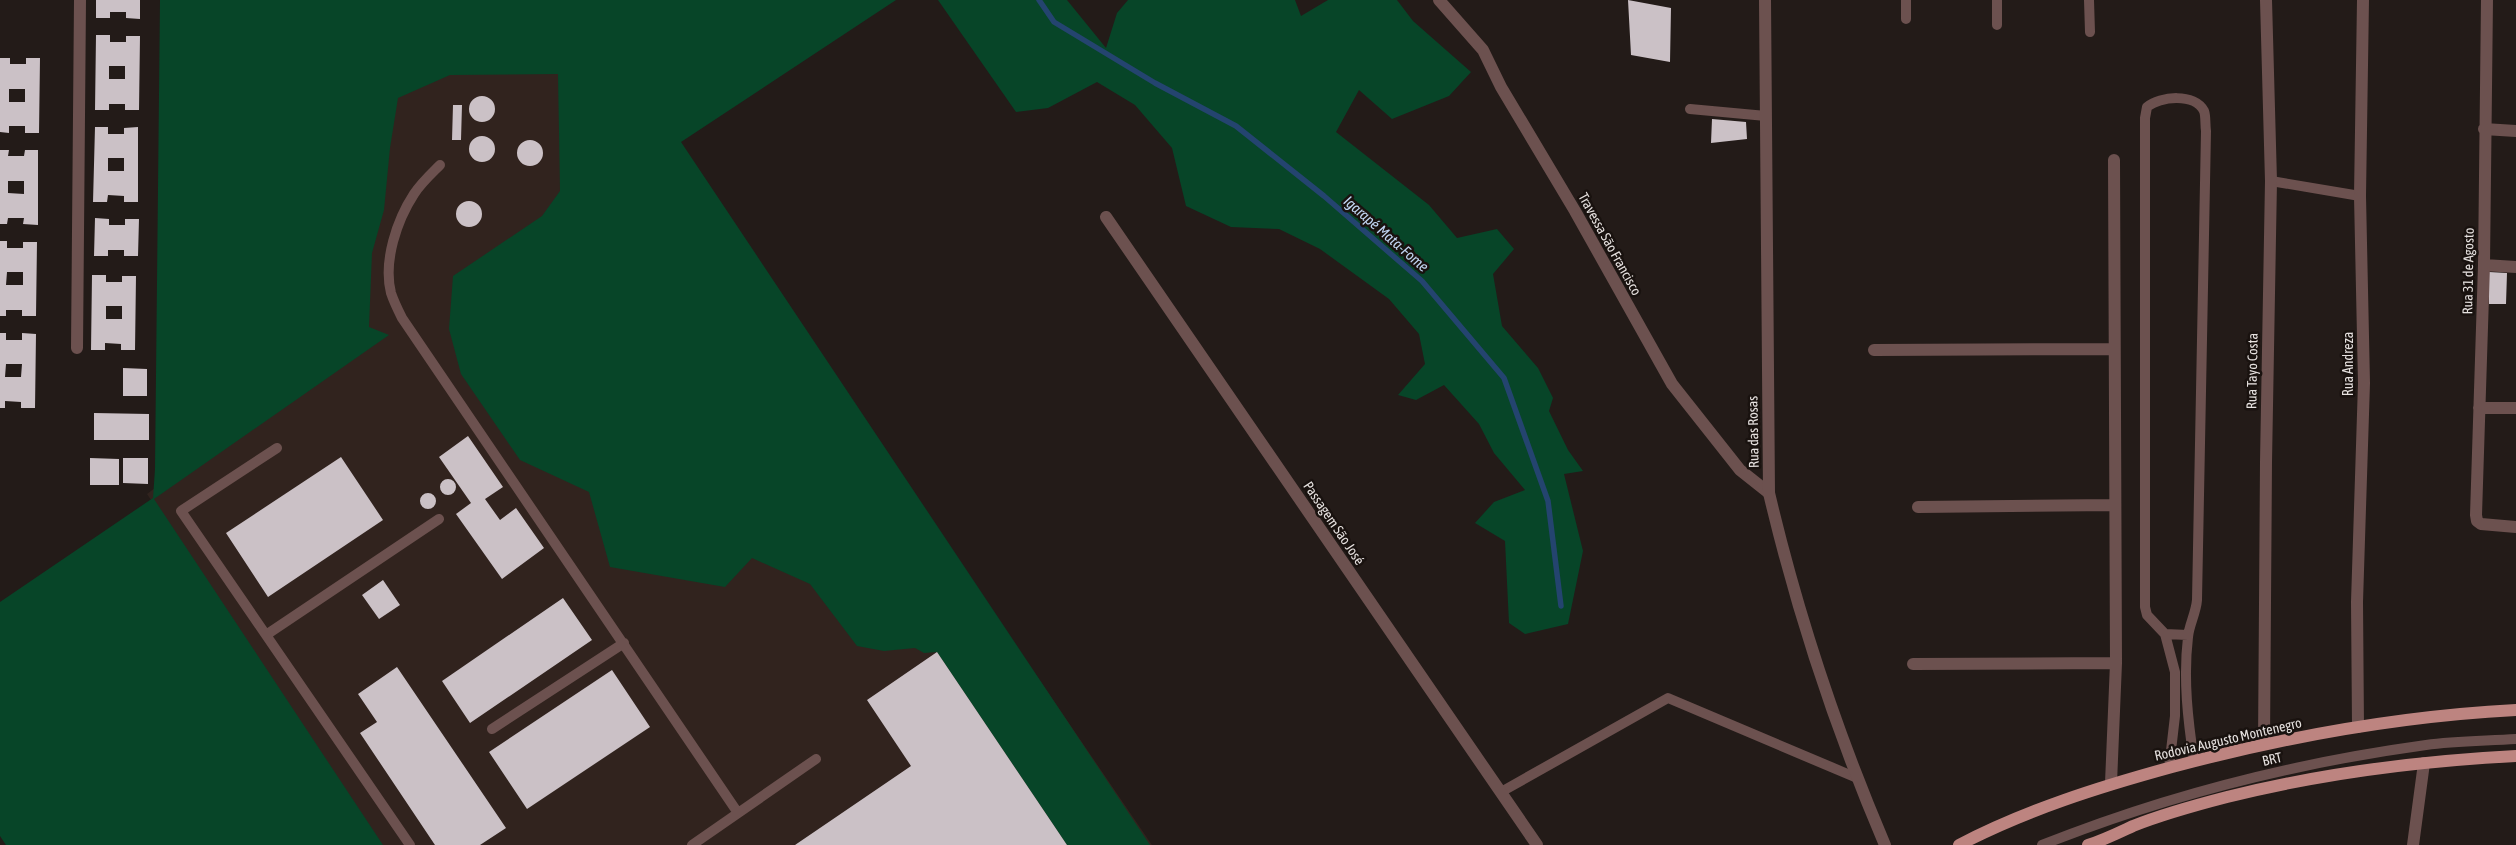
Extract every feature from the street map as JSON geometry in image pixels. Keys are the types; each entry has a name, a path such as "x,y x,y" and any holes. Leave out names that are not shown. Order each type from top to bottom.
{"main road":[{"name":"Rodovia Augusto Montenegro","path":"1959,845 2067,798 2111,783 2264,744 2358,727 2516,710"},
{"path":"2088,845 2116,841 2134,826 2228,797 2370,767 2516,756"}],"street":[{"path":"76,348 80,0"},
{"name":"Travessa São Francisco","path":"1438,0 1483,50 1501,87 1575,211 1672,384 1734,462 1769,493"},
{"name":"Rua das Rosas","path":"1765,0 1769,493 1788,572 1815,666 1856,778 1885,845"},
{"name":"Rua Tayo Costa","path":"2264,744 2270,182 2266,0"},
{"name":"Rua Andreza","path":"2358,727 2357,602 2364,383 2360,196 2363,0"},
{"name":"Rua 31 de Agosto","path":"2487,0 2488,37 2484,129 2484,265 2476,515 2477,521 2481,524 2496,527 2516,527"},
{"path":"2484,129 2516,131"},
{"path":"2111,783 2116,663 2114,160"},
{"name":"Passagem São José","path":"1106,217 1537,845"},
{"path":"2484,265 2516,267"},
{"path":"1874,350 2114,349"},
{"path":"2479,408 2516,408"},
{"path":"1918,507 2115,505"},
{"path":"1913,664 2116,663"},
{"path":"2413,845 2424,763"}],"lane":[{"path":"1906,0 1906,19"},
{"path":"1997,0 1997,25"},
{"path":"2089,0 2090,32"},
{"path":"2169,768 2175,716 2175,672 2165,634 2148,615 2145,607 2145,118 2147,107 2163,99 2190,100 2198,104 2205,112 2197,600 2188,635 2187,717 2194,761"},
{"path":"1690,110 1766,116"},
{"path":"440,165 415,192 402,216 393,243 390,265 391,292 402,318 624,642 738,813"},
{"path":"2270,182 2360,196"},
{"path":"277,448 181,511 410,845"},
{"path":"266,635 439,519"},
{"path":"2165,634 2188,635"},
{"path":"492,729 624,642"},
{"path":"1501,792 1668,698 1856,778"},
{"name":"BRT","path":"2042,845 2198,791 2310,765 2427,745 2516,739"},
{"path":"692,845 816,759"}],"shaded area":[{"path":"467,15 670,138 1152,845 382,845 147,494 348,340 378,100"}],"green space":[{"path":"160,0 896,0 681,142 1150,845 1067,845 937,652 924,653 915,648 884,651 857,646 810,584 752,558 725,587 610,567 589,492 520,460 461,374 449,329 453,276 542,216 560,191 558,74 450,75 398,98 390,148 384,210 372,253 369,327 389,335 154,499 383,845 6,845 0,836 0,602 153,498 155,469"},
{"path":"938,0 1067,0 1106,48 1117,13 1128,0 1295,0 1301,16 1328,0 1397,0 1413,21 1471,72 1449,96 1392,119 1359,90 1336,132 1429,205 1457,238 1497,229 1514,249 1493,274 1502,326 1538,368 1553,398 1549,411 1568,450 1583,471 1564,474 1583,551 1568,624 1525,634 1509,623 1505,541 1475,523 1494,502 1525,490 1494,453 1479,424 1444,385 1416,400 1398,395 1425,364 1419,334 1389,299 1320,249 1279,229 1231,227 1186,206 1172,148 1135,105 1097,82 1048,108 1016,112"}],"building":[{"path":"96,0 140,0 140,19 126,18 126,12 110,12 110,18 96,18"},
{"path":"1628,0 1671,8 1670,62 1631,55"},
{"path":"96,35 110,35 110,42 126,42 126,36 140,36 139,110 125,110 125,104 109,104 109,110 95,110","holes":["109,66 125,66 125,79 109,79"]},
{"path":"0,58 10,58 10,64 26,64 26,58 40,58 39,133 25,133 25,126 9,126 9,133 0,132","holes":["9,89 25,89 25,102 9,102"]},
{"path":"482,96 491,100 495,109 491,118 482,122 473,118 469,109 473,100"},
{"path":"453,105 462,105 461,140 452,140"},
{"path":"1712,119 1746,122 1747,139 1711,143"},
{"path":"95,127 108,127 108,134 124,134 124,128 138,127 138,202 124,202 124,196 108,195 107,202 93,202","holes":["108,158 124,158 124,171 108,171"]},
{"path":"482,136 491,140 495,149 491,158 482,162 473,158 469,149 473,140"},
{"path":"530,140 539,144 543,153 539,162 530,166 521,162 517,153 521,144"},
{"path":"0,150 9,150 8,156 24,156 25,150 38,150 38,225 23,224 24,218 8,218 7,224 0,224","holes":["8,181 24,181 24,194 8,193"]},
{"path":"469,201 478,205 482,214 478,223 469,227 460,223 456,214 460,205"},
{"path":"95,218 109,219 109,225 125,225 125,219 139,219 138,256 124,256 124,250 108,250 108,256 94,256"},
{"path":"0,241 7,241 7,248 23,248 23,242 37,242 36,316 22,316 22,310 6,310 6,316 0,316","holes":["7,272 23,272 23,285 6,285"]},
{"path":"2489,272 2507,273 2506,304 2489,304"},
{"path":"92,275 106,275 106,282 122,282 122,276 136,276 135,350 121,350 121,344 105,343 105,350 91,350","holes":["106,306 122,306 122,319 106,319"]},
{"path":"0,333 6,333 6,340 22,340 22,333 36,334 35,408 21,408 21,402 5,401 5,408 0,408","holes":["6,364 22,364 21,377 5,377"]},
{"path":"123,368 147,369 147,396 123,396"},
{"path":"94,413 149,414 149,440 94,440"},
{"path":"468,436 503,487 485,499 500,520 516,508 544,548 502,579 456,514 471,503 439,457"},
{"path":"341,457 383,520 268,597 226,533"},
{"path":"90,458 119,459 119,485 90,485"},
{"path":"123,458 148,458 148,484 123,483"},
{"path":"445,479 451,479 456,484 454,493 445,495 440,490 440,484"},
{"path":"425,493 431,493 436,498 434,507 425,509 420,504 420,498"},
{"path":"383,580 400,605 379,619 362,595"},
{"path":"563,598 592,640 470,723 442,681"},
{"path":"937,652 1067,845 795,845 911,766 867,700"},
{"path":"397,667 506,828 480,845 435,845 360,733 377,722 358,694"},
{"path":"612,670 650,727 527,809 489,752"}],"waterway":[{"name":"Igarapé Mata-Fome","path":"1039,0 1054,22 1155,83 1236,126 1324,196 1422,281 1504,378 1548,501 1561,606"}]}
